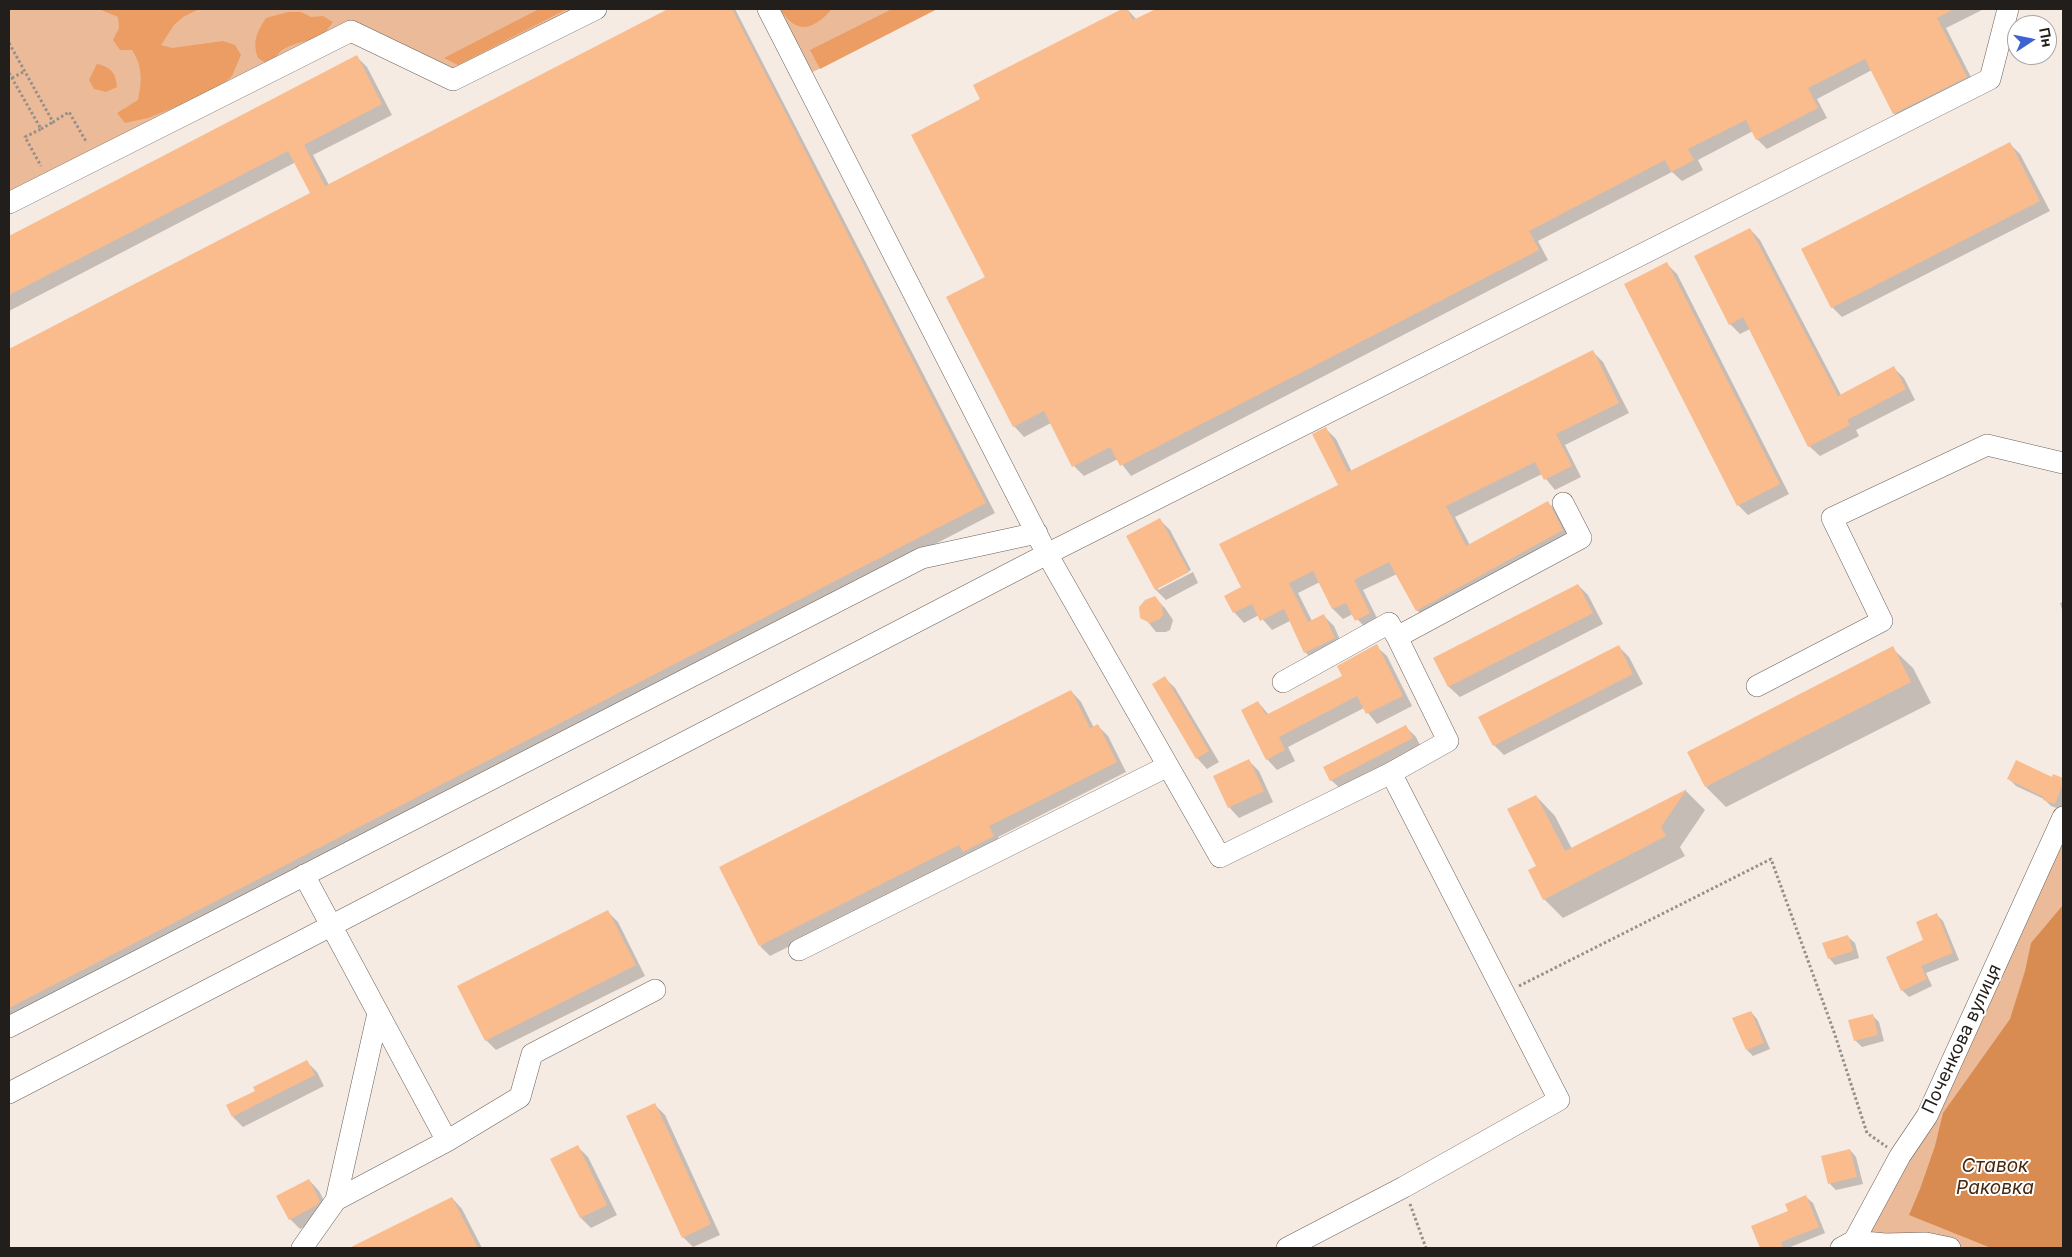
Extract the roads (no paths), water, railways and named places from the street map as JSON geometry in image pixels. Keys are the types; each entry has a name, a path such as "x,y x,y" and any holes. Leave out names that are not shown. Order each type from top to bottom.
{"street":[{"path":"9,203 351,31 453,80 596,9"},
{"path":"768,9 1047,554 1220,857 1391,773 1448,741 1389,623 1283,682"},
{"path":"9,1093 1047,554 1990,79 2008,9"},
{"path":"1757,686 1882,622 1832,518 1987,444 2063,463"},
{"path":"1397,637 1581,538 1563,503"},
{"path":"9,1026 922,558 1037,533"},
{"path":"799,950 1168,766"},
{"path":"1287,1248 1404,1187 1559,1100 1391,773"},
{"name":"Поченкова вулиця","path":"1848,1244 1900,1156 1927,1116 2063,817"},
{"path":"304,875 447,1140"},
{"path":"336,1200 520,1098 532,1054 654,990"},
{"path":"302,1248 336,1200 378,1012"},
{"path":"1848,1244 1926,1243 1950,1248"}],"water":[{"name":"Ставок Раковка","path":"2063,905 2063,1248 1991,1248 1909,1215 1935,1146 1943,1113 2010,1019 2025,971 2031,943"}]}
